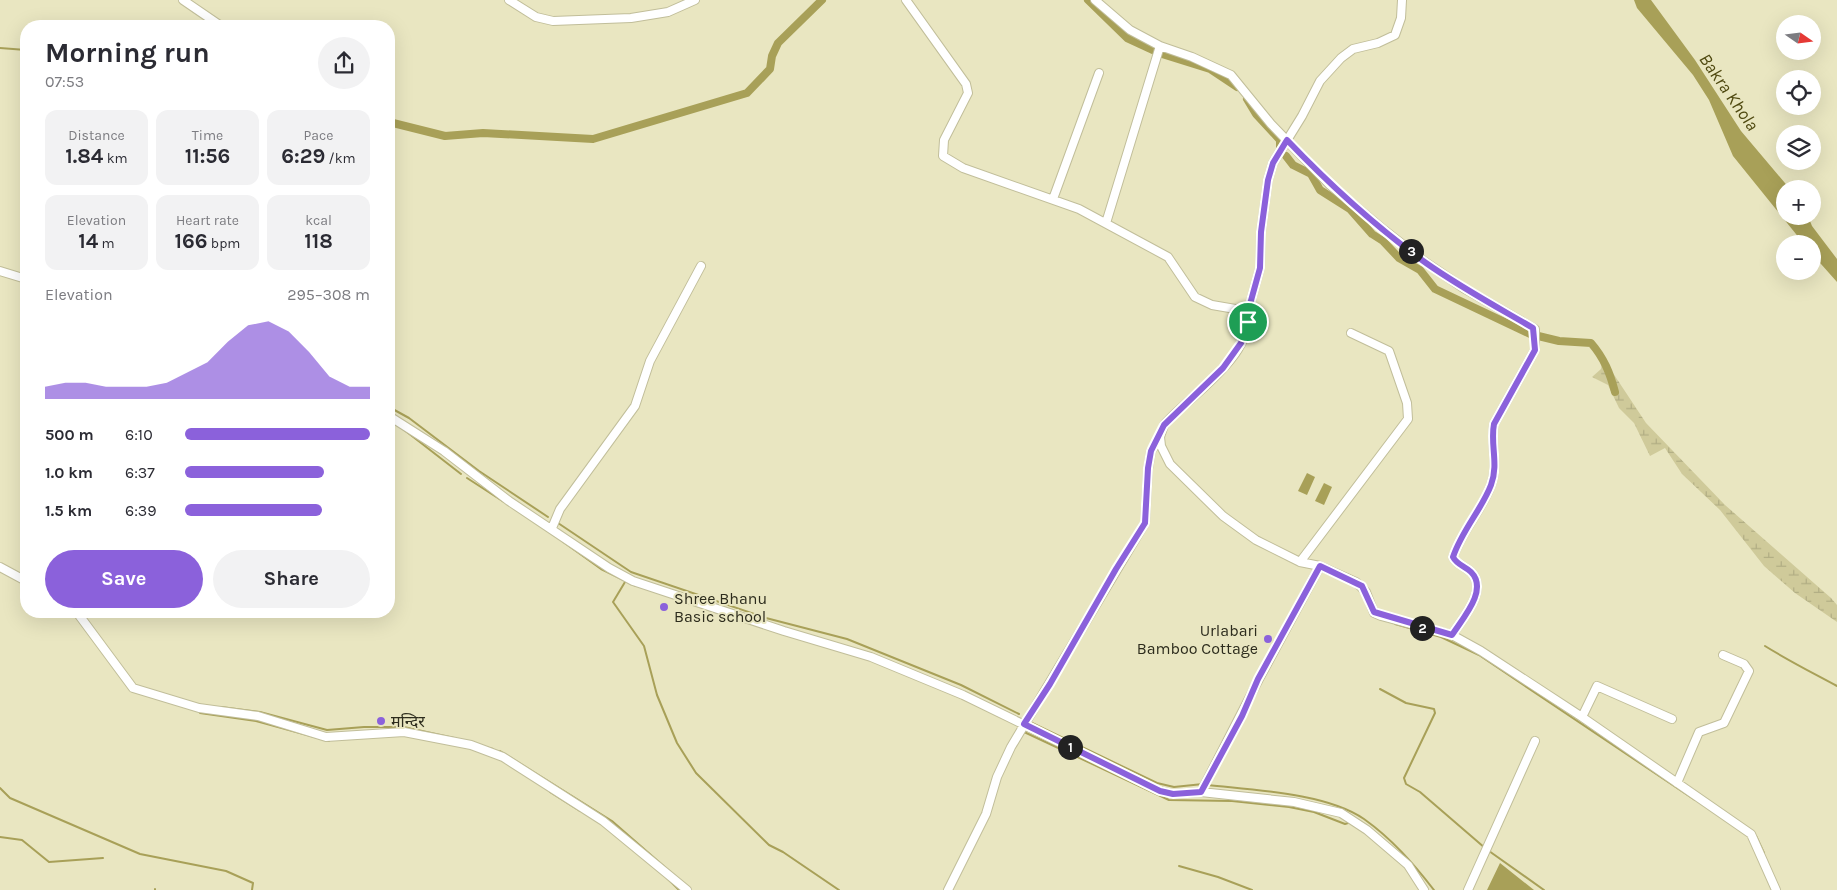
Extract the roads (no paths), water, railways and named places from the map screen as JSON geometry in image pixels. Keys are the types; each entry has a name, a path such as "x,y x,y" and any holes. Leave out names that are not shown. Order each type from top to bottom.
{"street":[{"path":"183,0 212,20"},
{"path":"509,0 536,17 553,21 631,18 668,12 695,0"},
{"path":"906,0 916,18 966,84 968,93 944,140 943,156 963,168 1053,199 1106,223 1168,257 1195,298 1212,305 1247,311 1248,322 1233,354 1218,374 1164,425 1160,437 1151,451 1148,468 1145,523 1005,758 986,814 948,890"},
{"path":"1095,0 1130,30 1160,46 1192,57 1231,75 1287,140 1330,185 1425,262 1465,289 1533,328 1535,350 1494,424 1492,435 1496,460 1491,486 1457,544 1453,557 1455,561 1471,572 1478,586 1475,598 1452,635"},
{"path":"1247,315 1260,268 1261,232 1268,180 1273,163 1302,116 1320,81 1341,58 1353,49 1378,43 1395,34 1402,18 1402,0"},
{"path":"1106,223 1160,46"},
{"path":"1053,199 1099,73"},
{"path":"552,528 560,509 635,406 650,361 701,266"},
{"path":"0,271 20,277"},
{"path":"1300,562 1408,420 1408,403 1388,351 1351,333"},
{"path":"395,420 444,451 509,501 552,528 609,568 633,581 776,629 871,657 934,682 1160,791 1173,794 1201,792 1294,802 1341,813 1367,830 1408,865 1424,890"},
{"path":"1160,437 1161,446 1170,464 1223,516 1256,540 1300,562 1320,566 1362,586 1374,612 1452,635 1481,651 1582,717 1750,834 1760,850 1776,890"},
{"path":"1201,792 1242,716 1258,679 1320,566"},
{"path":"0,567 20,578"},
{"path":"81,618 132,688 199,708 258,716 326,737 404,732 478,747 503,757 603,821 646,854 687,890"},
{"path":"1677,783 1699,732 1724,723 1749,671 1744,664 1723,655"},
{"path":"1582,717 1597,686 1672,719"},
{"path":"1468,890 1535,742"}],"waterway":[{"path":"395,124 445,136 483,133 593,139 747,93 770,69 772,56 778,43 822,0"},
{"path":"1088,0 1127,38 1153,50"},
{"path":"0,48 20,50"},
{"path":"1162,54 1210,69 1237,87"},
{"path":"1247,99 1256,114 1280,140 1280,149"},
{"path":"1286,156 1293,165 1311,174 1320,190 1350,209 1372,234 1383,241 1399,258 1420,270 1435,289 1530,334 1559,341 1591,343 1600,354 1606,366 1615,392"},
{"path":"395,410 409,418 479,471 548,517"},
{"path":"403,429 461,474"},
{"path":"467,478 504,502"},
{"path":"558,523 631,572 766,618 847,639 961,685 1019,714"},
{"path":"562,541 601,569 636,586"},
{"path":"625,582 613,602 644,646 657,695 677,743 696,773 769,845 783,852 839,890"},
{"path":"1395,624 1441,637 1479,655 1695,800"},
{"path":"1765,646 1837,686"},
{"path":"1380,689 1406,703 1434,709 1435,713 1404,778 1406,784 1420,792 1485,848"},
{"path":"221,707 260,712 327,730 364,727 404,727 454,738"},
{"path":"200,713 256,721 329,741"},
{"path":"1030,722 1157,783 1174,787 1203,784"},
{"path":"1022,731 1169,800 1232,801 1289,807 1314,812 1345,824 1351,822"},
{"path":"485,747 493,749"},
{"path":"500,751 612,821 675,876"},
{"path":"1208,785 1289,794 1330,803 1349,810 1364,819 1393,843 1434,890"},
{"path":"0,788 10,798 140,854 226,871 253,883 252,890"},
{"path":"550,792 580,811"},
{"path":"1756,836 1764,853"},
{"path":"0,837 22,840 49,862 103,858"},
{"path":"1489,851 1544,890"},
{"path":"1179,866 1218,877 1252,890"},
{"path":"665,876 679,890"}],"place":[{"name":"Shree Bhanu Basic school","path":"664,607"},
{"name":"Urlabari Bamboo Cottage","path":"1268,639"},
{"name":"मन्दिर","path":"381,721"}],"water label":[{"name":"Bakra Khola","path":"1729,92"}]}
